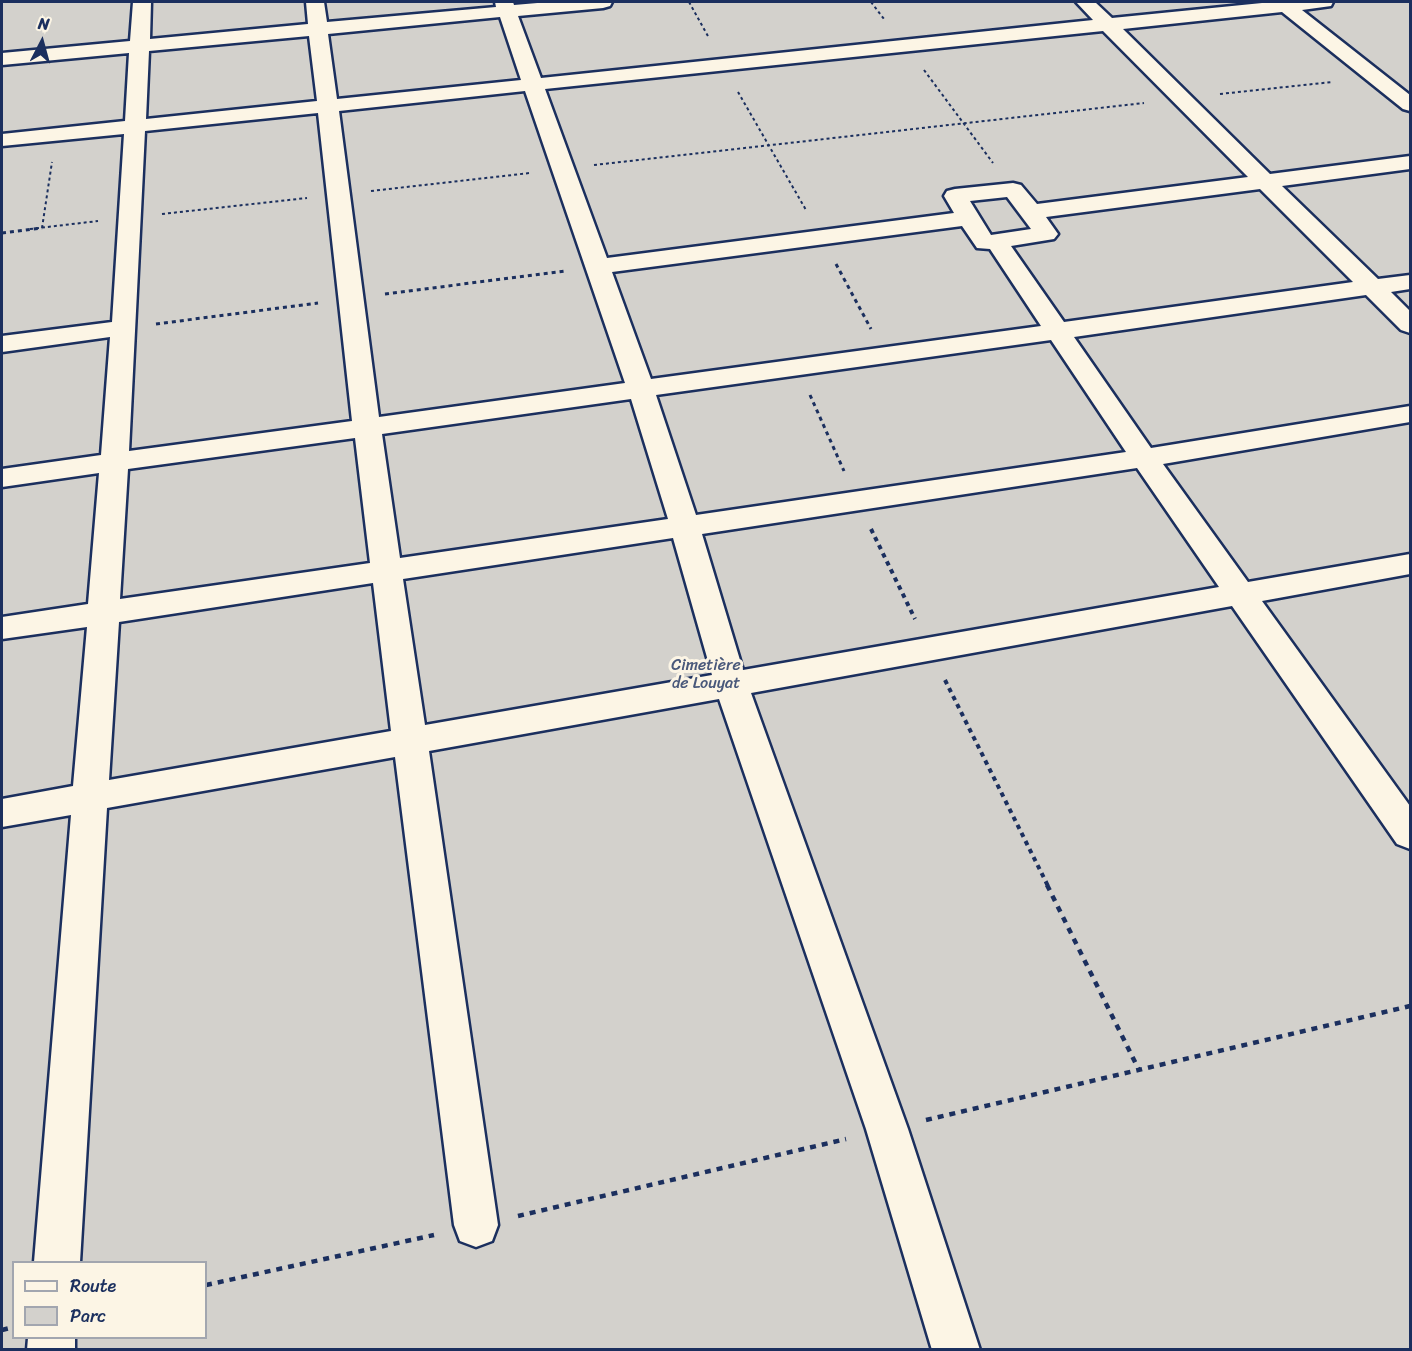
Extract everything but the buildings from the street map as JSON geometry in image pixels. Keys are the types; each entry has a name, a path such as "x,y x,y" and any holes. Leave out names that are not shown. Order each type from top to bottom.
{"lane":[{"path":"57,1261 124,328 142,2"},
{"path":"2,59 138,46 317,15 603,2"},
{"path":"1085,2 1410,325"},
{"path":"2,140 1107,24 1283,3 1324,2"},
{"path":"1283,3 1410,105"},
{"path":"506,6 599,266 685,527 730,682 887,1129 956,1350"},
{"path":"317,15 326,106 367,427 477,1225"},
{"path":"1031,212 1410,162"},
{"path":"1013,190 1046,234 986,243 955,196 1013,190"},
{"path":"599,266 969,218"},
{"path":"996,241 1055,331 1410,834"},
{"path":"2,478 1410,282"},
{"path":"2,344 124,328"},
{"path":"2,628 1144,458 1410,414"},
{"path":"2,813 730,682 1410,564"}],"path":[{"path":"689,2 886,355"},
{"path":"871,2 1013,190"},
{"path":"2,232 1374,77"},
{"path":"42,228 56,134"},
{"path":"797,368 929,647 1139,1070"},
{"path":"207,1285 477,1225 1410,1006"}],"green space":[{"name":"Cimetière de Louyat","path":"2,2 1410,2 1410,1349 2,1350"}]}
